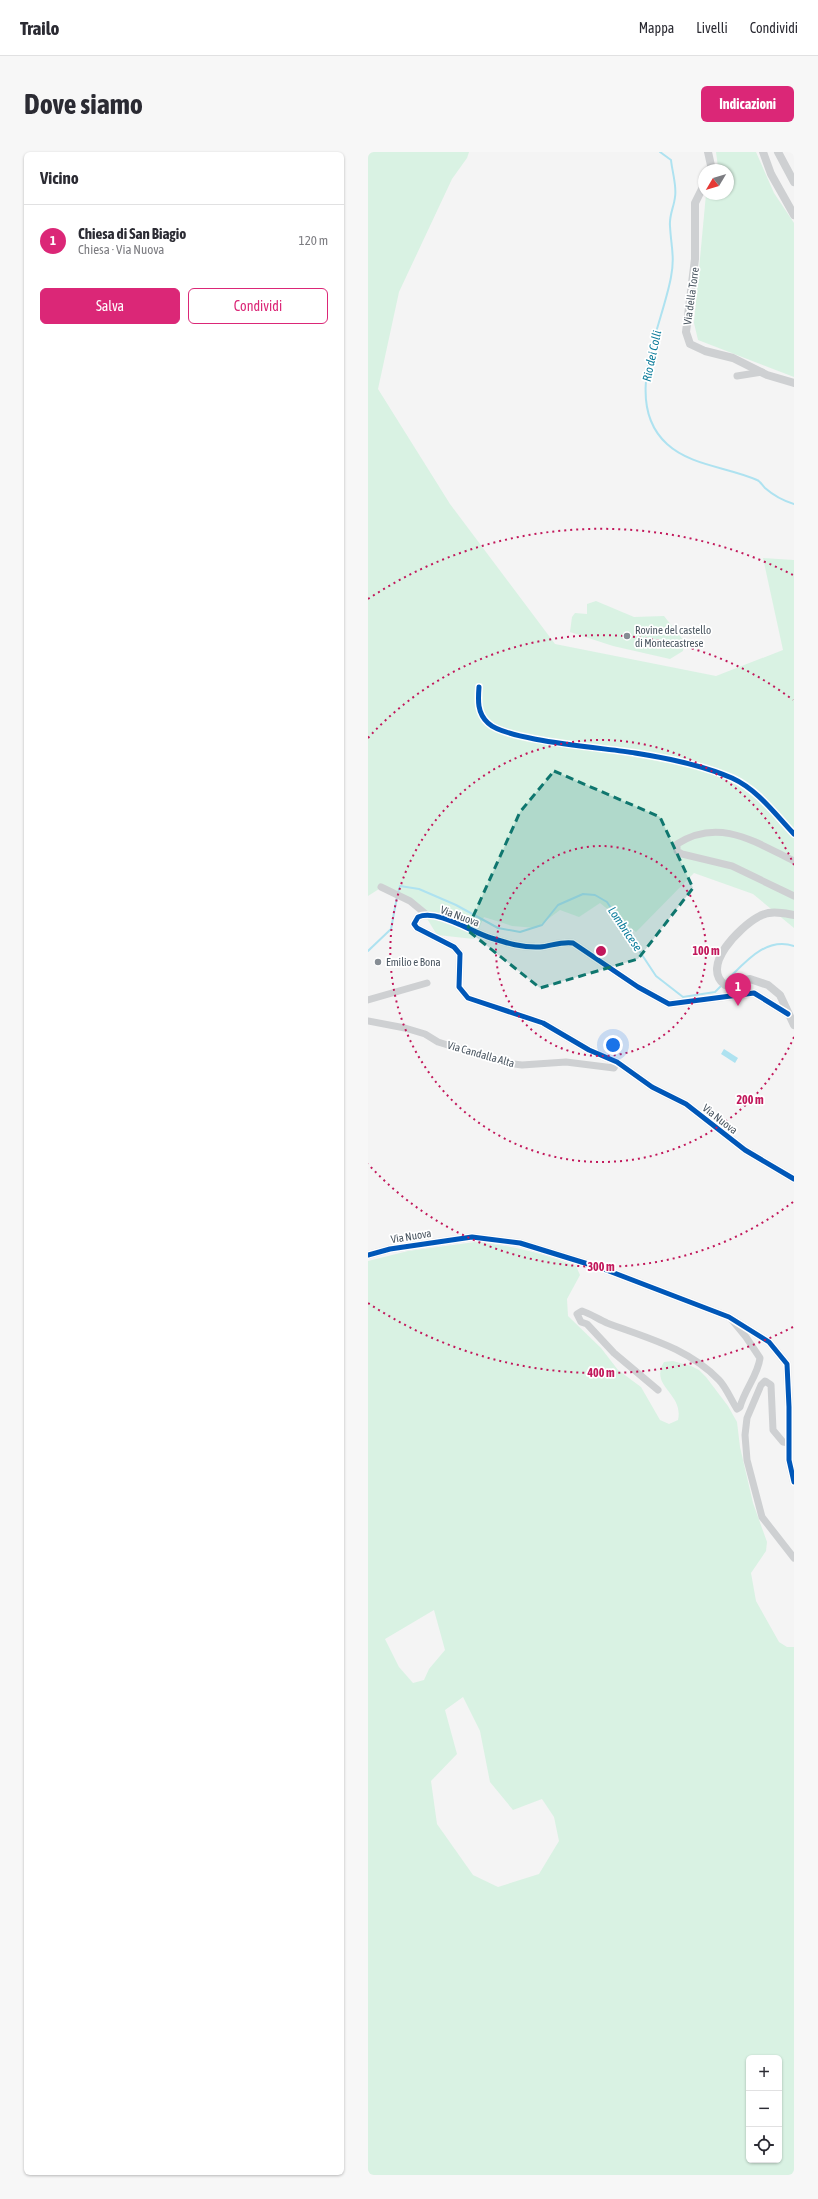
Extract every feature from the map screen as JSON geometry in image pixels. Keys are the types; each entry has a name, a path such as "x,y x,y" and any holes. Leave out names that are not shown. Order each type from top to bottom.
{"street":[{"path":"708,152 711,164"},
{"path":"763,152 771,174 794,215"},
{"path":"778,152 794,182"},
{"name":"Via della Torre","path":"698,197 695,203 695,259 686,332 690,344 694,347 733,358 762,372 794,383"},
{"path":"737,376 762,372"},
{"path":"479,687 479,710 488,724 522,736 588,748 636,753 700,767 726,776 754,791 794,834"},
{"path":"794,861 756,842 724,833 706,831 689,836 677,844 677,851 682,854 732,866 794,896"},
{"path":"381,887 410,901 427,915"},
{"path":"788,1014 780,996 768,985 750,979 725,986 718,976 717,962 722,951 758,917 777,912 794,915"},
{"name":"Via Nuova","path":"794,1025 788,1014 754,993 670,1004 638,987 573,943 562,943 539,947 520,946 490,938 453,922 427,915 418,917 414,924 421,931 454,947 460,954 459,987 468,998 543,1023 589,1050 617,1062 652,1086 686,1104 744,1150 794,1179"},
{"path":"368,1000 427,983"},
{"name":"Via Candalla Alta","path":"368,1021 405,1028 425,1034 438,1042 506,1063 522,1065 566,1062 614,1068 617,1062"},
{"name":"Via Nuova","path":"368,1255 390,1249 472,1237 520,1243 601,1268 729,1317 769,1342 787,1364 789,1460 794,1482"},
{"path":"658,1390 614,1353 586,1324 581,1322 577,1314 582,1311 591,1314 606,1322 653,1338 688,1356 720,1381 737,1409 740,1407 745,1392 759,1369 760,1358 746,1337 729,1317"},
{"path":"788,1443 783,1442 773,1430 772,1385 765,1381 760,1385 747,1418 745,1435 747,1460 762,1516 794,1558"}],"highlighted area":[{"path":"554,771 660,817 693,888 638,959 540,988 467,930 520,812"}],"green space":[{"path":"368,152 469,152 467,158 452,179 399,292 378,389 450,504 555,644 716,676 783,650 763,558 794,560 794,928 753,894 694,873 636,932 600,903 579,917 560,910 536,928 512,926 484,917 474,939 437,935 420,907 379,889 368,896"},
{"path":"716,152 756,152 774,193 794,223 794,377 698,340 694,323 705,200 734,200 734,164 718,164"},
{"path":"596,601 634,617 664,616 684,641 683,651 670,659 613,646 570,632 572,617 575,613 587,614 587,604"},
{"path":"475,1242 527,1250 576,1266 580,1275 567,1299 568,1316 601,1348 618,1370 641,1387 660,1420 669,1424 678,1420 679,1411 676,1403 663,1384 661,1378 661,1371 664,1362 673,1361 699,1370 728,1406 737,1422 740,1447 753,1503 767,1542 766,1551 751,1573 756,1601 779,1642 787,1647 794,1647 794,2175 368,2175 368,1261 408,1251","holes":["434,1610 445,1650 429,1669 424,1680 413,1683 399,1667 385,1639","463,1697 480,1731 490,1782 513,1810 542,1799 554,1817 559,1841 539,1874 498,1887 473,1875 437,1824 431,1781 457,1754 445,1710"]}],"water":[{"path":"724,1049 738,1058 735,1063 721,1054"}],"waterway":[{"name":"Rio dei Colli","path":"660,152 671,160 675,183 675,193 670,222 673,257 671,277 648,364 646,386 647,407 654,427 667,444 687,457 698,462 757,480 775,495 794,504"},
{"name":"Lombricese","path":"398,893 400,886 419,889 456,905 498,928 520,932 542,925 558,905 583,894 595,895 607,902 656,976 683,997 715,992 722,985"},
{"name":"Lombricese","path":"368,951 391,929 397,897"},
{"name":"Lombricese","path":"725,982 748,960 764,948 783,944 794,946"}],"cycle path":[{"path":"479,687 480,711 484,719 498,729 515,735 535,739 659,757 684,762 721,773 750,789 766,803 794,834"},
{"path":"788,1014 754,993 669,1004 638,987 573,943 561,943 540,947 515,945 491,938 454,922 435,916 426,915 418,917 414,924 417,928 454,947 460,954 459,987 468,998 543,1023 589,1050 617,1062 652,1087 686,1104 745,1150 794,1179"},
{"path":"368,1255 390,1249 472,1237 520,1243 601,1268 729,1317 769,1342 787,1364 789,1460 794,1482"}],"place":[{"name":"Rovine del castello di Montecastrese","path":"627,636"},
{"name":"Emilio e Bona","path":"378,962"},
{"name":"Chiesa di San Biagio","path":"738,1006"}]}
